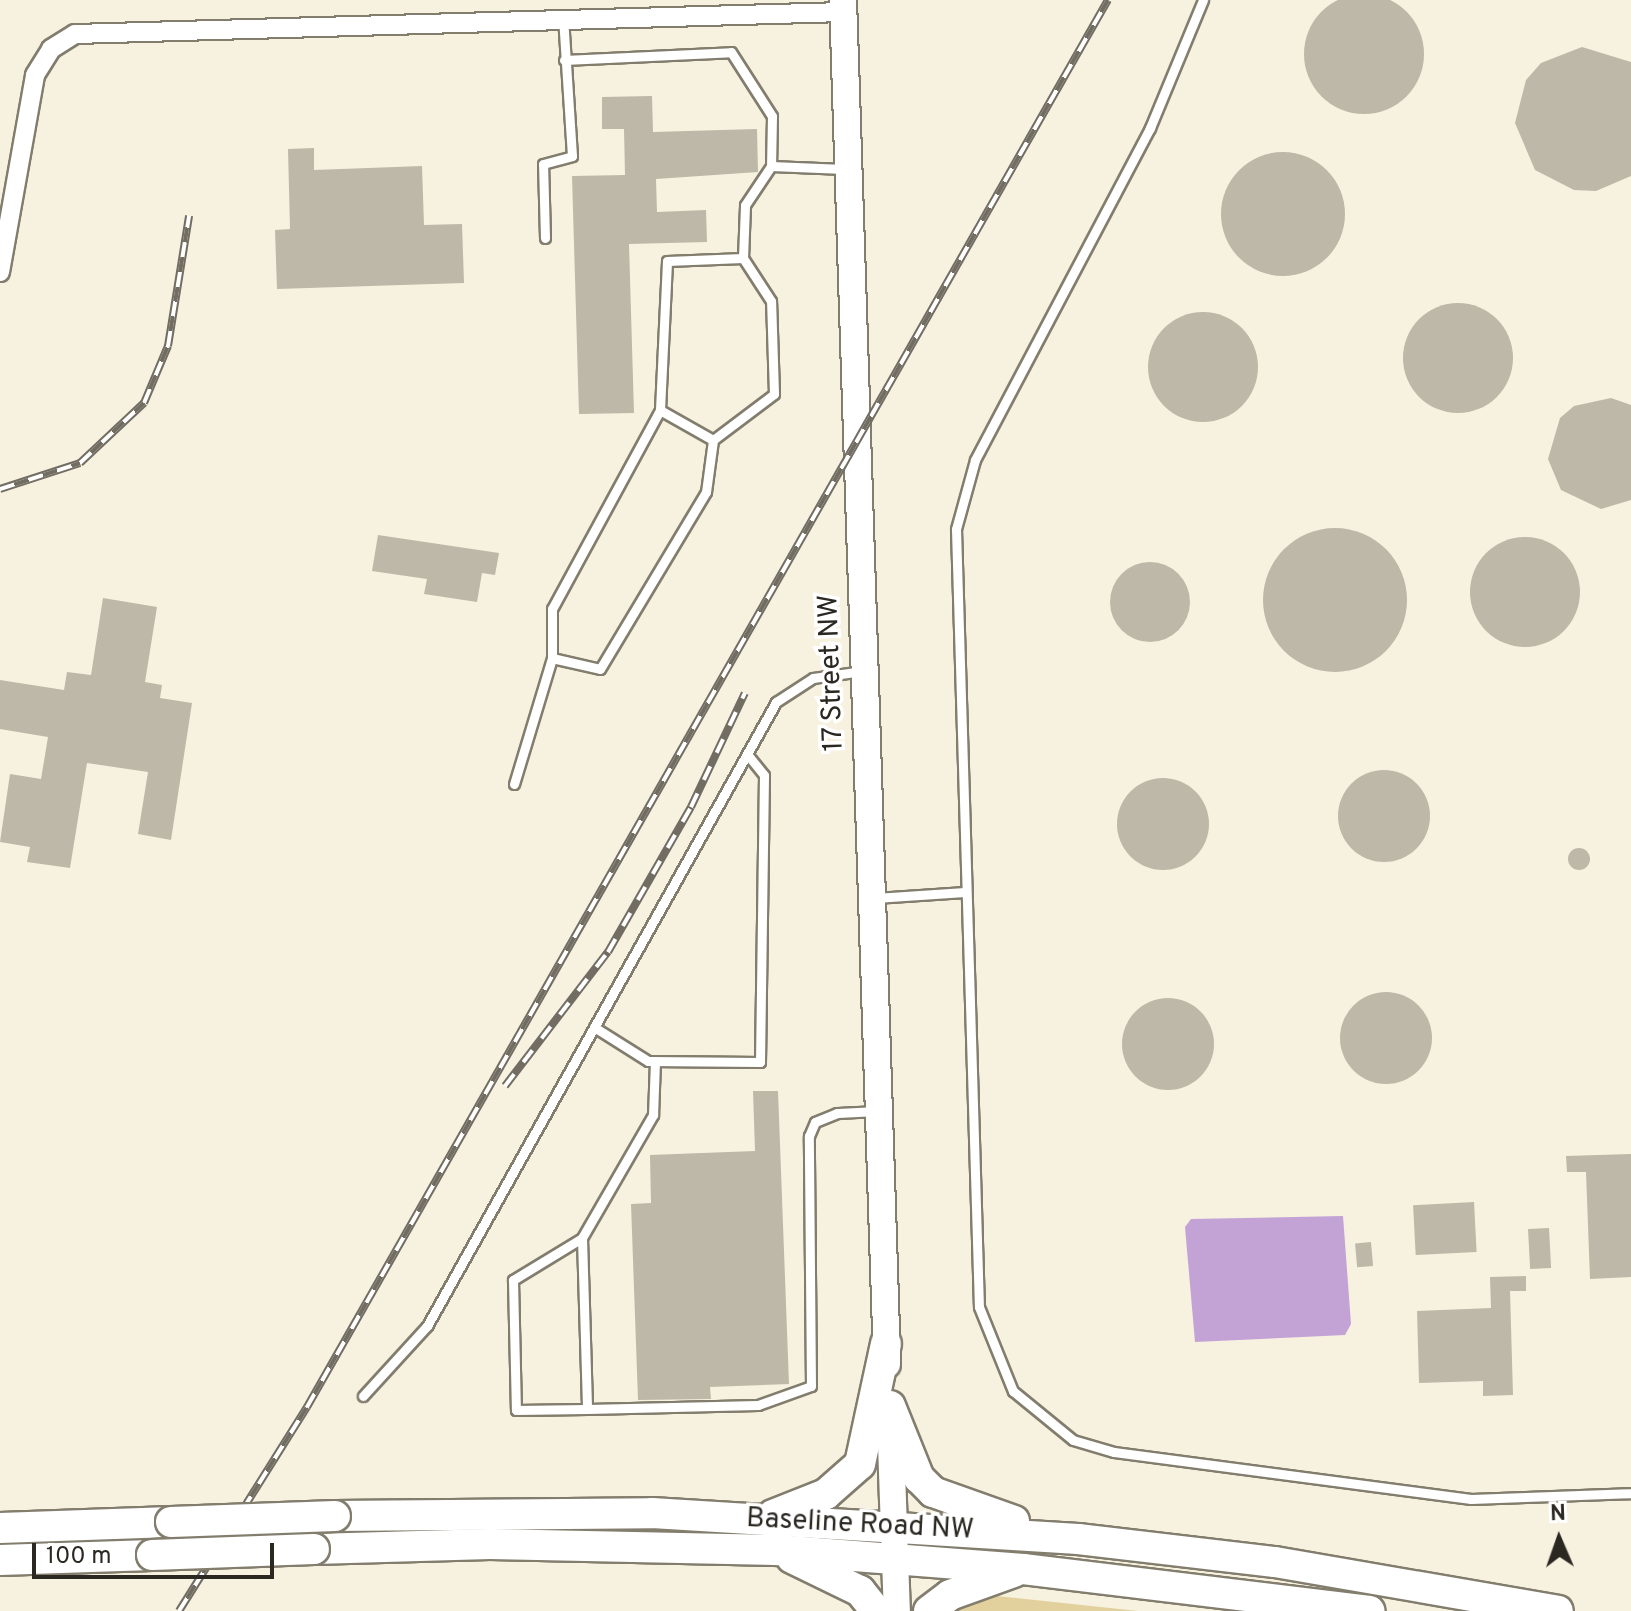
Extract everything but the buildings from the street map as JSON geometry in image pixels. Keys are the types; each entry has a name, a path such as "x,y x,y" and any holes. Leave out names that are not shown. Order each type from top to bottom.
{"main road":[{"name":"17 Street NW","path":"843,6 890,1406"},
{"path":"760,1519 826,1494 860,1464 886,1344"},
{"path":"890,1406 897,1611"},
{"path":"890,1406 919,1478 933,1492 1078,1539"},
{"name":"Baseline Road NW","path":"0,1528 335,1516 760,1519 893,1526 1078,1539 1393,1592 1558,1611"},
{"name":"Baseline Road NW","path":"0,1560 490,1544 776,1550 1023,1569 1369,1611"},
{"path":"776,1550 860,1591 876,1611"},
{"path":"929,1611 950,1595 1023,1569"},
{"path":"1205,1589 1253,1611"},
{"path":"1376,1611 1393,1592"}],"street":[{"path":"0,272 35,75 51,49 100,28 563,18 843,6"}],"lane":[{"path":"1203,0 1150,128 975,460 956,529 955,597 979,1307 996,1361 1039,1418 1073,1440 1114,1452 1471,1499 1631,1493"},
{"path":"545,238 543,164 572,156 563,18"},
{"path":"552,658 600,669 706,492 713,440 774,394 771,301 743,258 745,205 771,166 772,116 731,52 564,60"},
{"path":"771,166 848,169"},
{"path":"514,784 552,658 552,609 660,410 667,261 743,258"},
{"path":"660,410 713,440"},
{"path":"363,1396 427,1326 747,754 788,690 813,678 864,671"},
{"path":"594,1027 655,1061 760,1062 764,775 747,754"},
{"path":"872,898 964,892"},
{"path":"655,1061 653,1115 582,1238 513,1280 516,1410 758,1405 811,1386 809,1136 815,1122 837,1113 880,1111"},
{"path":"582,1238 587,1409"}],"shaded area":[{"path":"1343,1216 1351,1324 1345,1335 1195,1342 1185,1227 1191,1219"},
{"path":"983,1596 997,1596 1138,1611 942,1611"}],"railway":[{"path":"179,1611 307,1407 1108,0"},
{"path":"0,489 80,463 144,403 168,346 189,216"},
{"path":"505,1086 608,952 691,807 745,693"}]}
